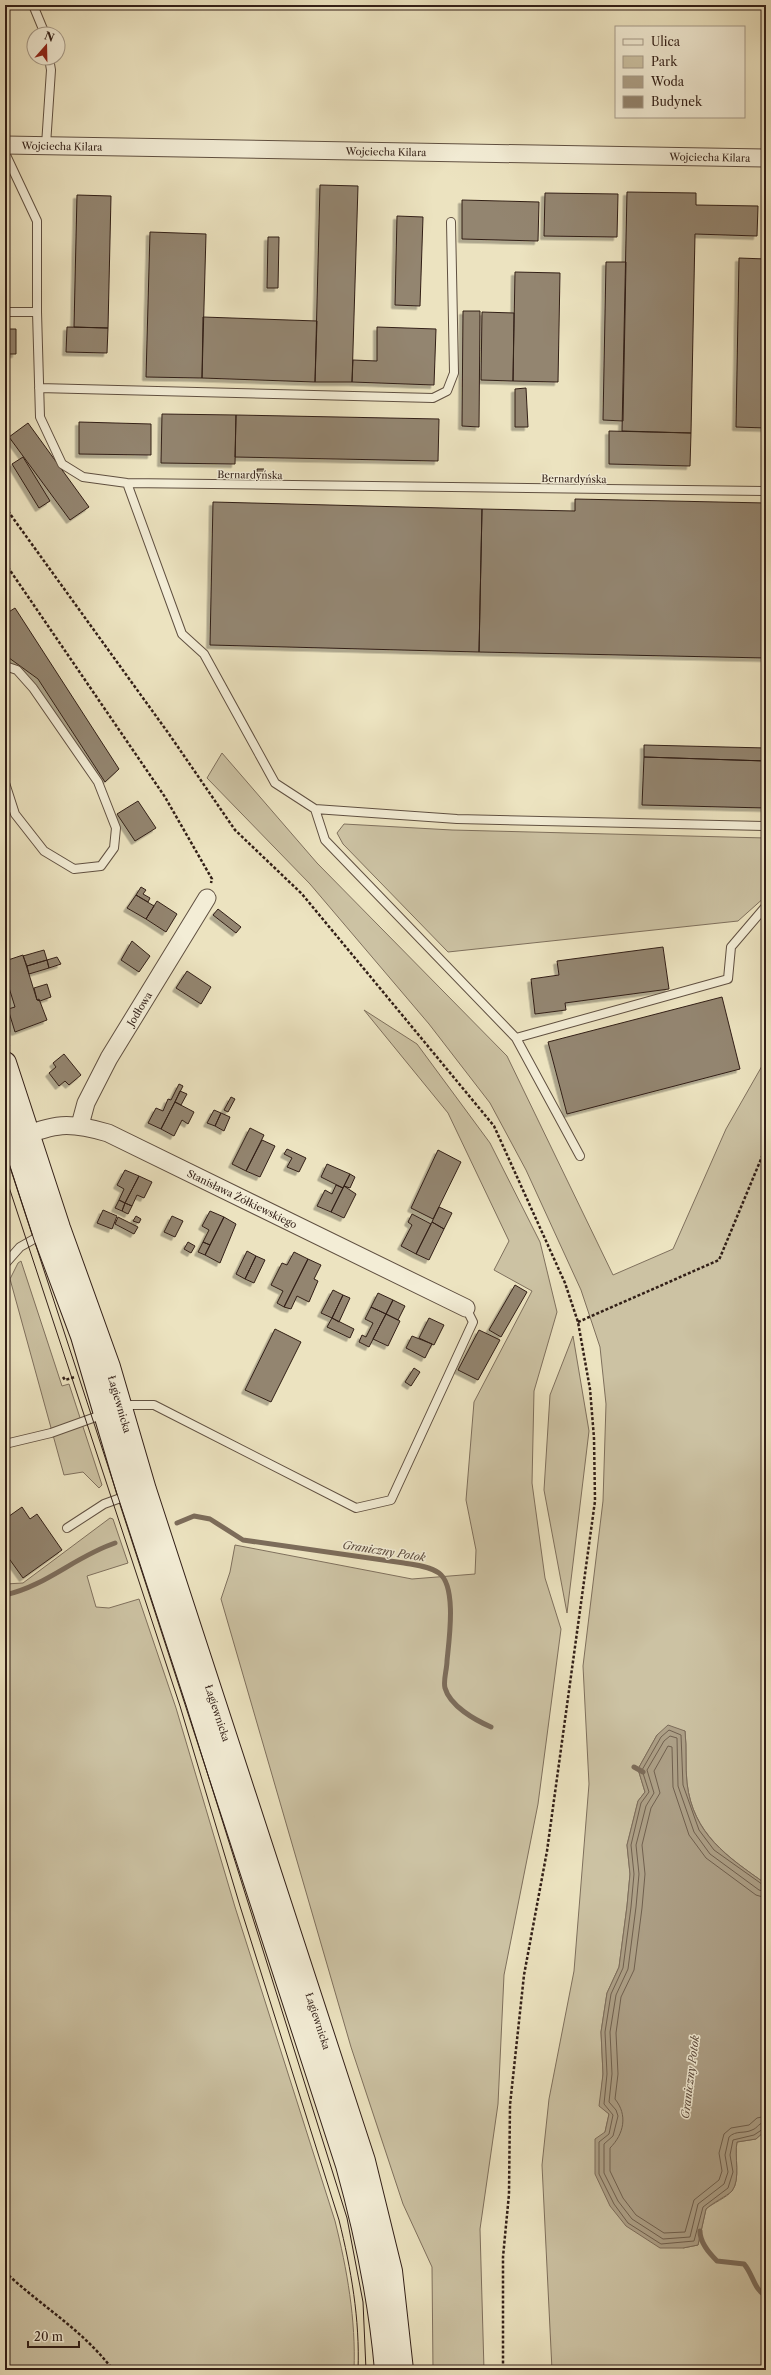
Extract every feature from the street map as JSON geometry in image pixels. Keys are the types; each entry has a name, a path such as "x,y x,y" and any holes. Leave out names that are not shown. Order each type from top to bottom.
{"main road":[{"name":"Łagiewnicka","path":"5,1063 20,1136 52,1231 82,1336 113,1412 347,2165 374,2272 381,2314 386,2370"},
{"name":"Łagiewnicka","path":"5,1115 20,1136"},
{"name":"Łagiewnicka","path":"137,1492 364,2161 390,2270 402,2370"}],"street":[{"name":"Wojciecha Kilara","path":"5,144 46,146 766,158"},
{"name":"Jodłowa","path":"80,1125 86,1102 109,1058 207,898"},
{"name":"Stanisława Żółkiewskiego","path":"20,1136 52,1126 80,1125 108,1133 466,1308"}],"lane":[{"path":"33,5 42,26"},
{"path":"46,146 50,66"},
{"name":"Bernardyńska","path":"5,153 37,221 37,312 40,417 62,464 83,477 126,483 766,491"},
{"path":"39,388 433,398 447,391 454,373 451,222"},
{"path":"5,312 37,312"},
{"path":"126,483 182,634 204,654 275,783 314,809 456,819 766,826"},
{"path":"5,666 17,670 33,688 98,782 116,828 114,848 101,866 74,869 44,851 15,814 5,783"},
{"path":"314,809 325,840 516,1038 580,1156"},
{"path":"516,1038 728,979 731,947 766,906"},
{"path":"5,1264 20,1247 52,1231"},
{"path":"5,1444 51,1433 131,1405 154,1405 356,1508 391,1500 474,1322 466,1308"},
{"path":"67,1528 104,1504 137,1492"}],"path":[{"path":"5,507 169,734 235,830 302,894 494,1126 565,1283 578,1322 590,1389 594,1438 594,1501 547,1851 524,1975 510,2105 509,2194 503,2258 503,2370"},
{"path":"5,563 165,797 212,879 207,898"},
{"path":"578,1322 719,1260 766,1147"},
{"path":"5,2272 69,2323 97,2349 113,2370"}],"green space":[{"path":"222,753 317,863 507,1056 613,1275 673,1249 726,1129 766,1059 766,1884 726,1854 714,1842 697,1816 691,1801 687,1783 685,1731 657,1735 638,1769 645,1792 638,1801 627,1845 630,1874 619,1967 607,1993 601,2032 603,2074 600,2106 609,2114 605,2132 683,2248 698,2245 706,2209 729,2194 735,2186 737,2174 737,2142 756,2139 766,2130 766,2370 552,2370 542,2165 549,2099 574,1971 589,1784 583,1666 603,1501 606,1404 600,1347 581,1290 526,1170 490,1103 429,1024 310,884 207,778"},
{"path":"344,824 452,830 766,838 766,896 738,921 448,952 343,844 337,833"},
{"path":"364,1010 417,1044 490,1143 540,1242 557,1312 534,1391 532,1483 545,1578 561,1629 538,1804 504,1975 498,2104 480,2229 484,2370 433,2370 432,2267 403,2204 351,2047 221,1599 230,1572 235,1545 412,1579 475,1574 476,1550 466,1500 474,1402 532,1291 494,1270 509,1241 448,1113"},
{"path":"21,1261 62,1386 69,1384 102,1485 99,1488 83,1472 64,1475 10,1279 18,1263"},
{"path":"573,1336 589,1431 567,1613 544,1490 550,1395"},
{"path":"110,1518 113,1519 128,1563 87,1576 96,1607 109,1608 139,1599 176,1708 235,1907 335,2221 350,2295 354,2332 354,2370 5,2370 5,1584 23,1583"}],"water":[{"path":"668,1725 685,1731 687,1783 691,1801 697,1817 705,1831 714,1843 726,1854 766,1884 766,2130 756,2139 737,2142 737,2174 735,2186 730,2193 706,2209 698,2245 683,2248 660,2248 626,2226 610,2206 595,2174 595,2139 605,2132 609,2114 599,2106 603,2074 601,2032 607,1993 619,1967 630,1874 627,1845 638,1801 645,1792 638,1769 657,1735"}],"building":[{"path":"320,185 358,186 352,382 315,382"},
{"path":"627,192 696,193 696,205 758,206 757,236 695,234 691,433 622,431"},
{"path":"545,193 618,194 617,237 544,236"},
{"path":"77,195 111,196 108,328 74,327"},
{"path":"462,200 539,202 538,241 462,239"},
{"path":"397,216 423,217 420,306 395,305"},
{"path":"150,232 206,234 202,378 146,377"},
{"path":"268,237 279,237 278,288 267,288"},
{"path":"739,258 766,259 766,428 736,427"},
{"path":"606,262 626,262 623,421 603,420"},
{"path":"515,272 560,273 558,382 513,381"},
{"path":"463,311 480,311 479,427 462,426"},
{"path":"482,312 514,313 513,381 481,380"},
{"path":"203,317 317,321 315,382 202,378"},
{"path":"67,327 108,328 107,353 66,352"},
{"path":"377,327 436,329 434,385 352,382 353,360 377,361"},
{"path":"5,329 16,329 16,354 5,354"},
{"path":"526,388 528,427 515,427 515,389"},
{"path":"162,414 236,415 235,464 161,463"},
{"path":"236,415 439,419 438,461 235,457"},
{"path":"79,422 151,424 151,455 79,454"},
{"path":"28,423 89,507 70,520 9,437"},
{"path":"609,431 691,433 690,466 609,464"},
{"path":"23,457 50,501 39,508 12,464"},
{"path":"257,469 264,469 264,474 257,474"},
{"path":"575,499 766,503 766,658 479,652 482,509 575,511"},
{"path":"213,502 482,509 479,652 210,645"},
{"path":"5,608 7,613 15,608 119,769 105,782 38,679 5,655"},
{"path":"644,745 766,748 766,761 644,757"},
{"path":"644,757 766,761 766,808 642,805"},
{"path":"138,801 156,828 135,841 117,814"},
{"path":"141,887 146,890 143,894 150,898 148,902 136,895"},
{"path":"136,895 154,906 146,919 127,908"},
{"path":"157,901 177,914 166,932 146,919"},
{"path":"218,909 241,927 236,933 213,915"},
{"path":"132,941 150,956 139,972 121,960"},
{"path":"663,947 669,989 565,1003 566,1010 535,1014 531,979 559,975 557,961"},
{"path":"44,950 47,960 27,966 23,956"},
{"path":"23,955 37,1000 39,999 47,1020 15,1032 8,1009 15,1007 5,975 5,961"},
{"path":"57,957 61,964 49,968 47,960"},
{"path":"47,960 49,968 29,974 27,966"},
{"path":"187,971 211,987 201,1004 176,988"},
{"path":"47,984 51,997 40,1001 37,1000 34,988"},
{"path":"722,997 740,1069 567,1114 548,1042"},
{"path":"64,1054 81,1075 69,1085 65,1081 59,1086 49,1073 56,1067 53,1063"},
{"path":"179,1084 183,1086 161,1129 148,1123 156,1108 163,1111 168,1099 171,1100"},
{"path":"180,1091 187,1094 181,1105 175,1102"},
{"path":"231,1097 235,1099 228,1112 224,1110"},
{"path":"175,1102 194,1112 188,1124 182,1120 174,1136 161,1129"},
{"path":"214,1110 221,1113 215,1126 207,1123"},
{"path":"221,1113 230,1117 224,1131 215,1126"},
{"path":"250,1128 264,1135 246,1171 232,1164"},
{"path":"262,1140 275,1146 260,1177 246,1171"},
{"path":"287,1149 306,1158 299,1172 287,1167 292,1158 284,1154"},
{"path":"438,1150 461,1162 433,1219 411,1208"},
{"path":"327,1164 350,1174 343,1188 321,1177"},
{"path":"125,1170 139,1176 125,1203 119,1200 124,1189 117,1185"},
{"path":"350,1174 355,1177 350,1188 344,1186"},
{"path":"139,1176 152,1182 144,1198 137,1195 132,1206 125,1203"},
{"path":"336,1185 343,1188 331,1212 317,1206 325,1190 332,1194"},
{"path":"344,1186 356,1194 344,1218 331,1212"},
{"path":"119,1200 125,1203 122,1211 115,1208"},
{"path":"125,1203 132,1206 128,1214 122,1211"},
{"path":"439,1207 452,1213 444,1229 432,1222"},
{"path":"103,1210 117,1216 112,1229 97,1223"},
{"path":"210,1211 224,1217 210,1245 203,1242 209,1230 202,1226"},
{"path":"412,1214 431,1224 416,1254 401,1246 412,1225 408,1222"},
{"path":"136,1216 141,1219 139,1223 133,1221"},
{"path":"172,1216 183,1221 175,1237 164,1232"},
{"path":"118,1217 138,1227 134,1234 115,1224"},
{"path":"224,1217 236,1224 220,1263 205,1255"},
{"path":"432,1222 444,1229 429,1260 416,1254"},
{"path":"188,1242 195,1246 191,1253 184,1249"},
{"path":"203,1242 210,1245 205,1255 198,1252"},
{"path":"247,1251 256,1256 245,1279 236,1274"},
{"path":"294,1252 308,1259 284,1307 277,1303 283,1291 271,1285 282,1263 287,1265"},
{"path":"256,1256 265,1260 254,1283 245,1279"},
{"path":"308,1259 321,1265 314,1279 318,1281 309,1302 297,1296 291,1309 284,1307"},
{"path":"515,1285 527,1292 501,1337 489,1330"},
{"path":"333,1290 343,1295 332,1318 321,1313"},
{"path":"378,1293 393,1300 386,1314 371,1307"},
{"path":"343,1295 350,1298 339,1322 332,1318"},
{"path":"393,1300 405,1306 398,1320 386,1314"},
{"path":"371,1307 386,1314 369,1347 359,1342 362,1335 366,1337 373,1323 365,1319"},
{"path":"386,1314 400,1321 388,1346 373,1339"},
{"path":"332,1318 354,1329 350,1338 327,1327"},
{"path":"429,1318 444,1325 434,1345 419,1338"},
{"path":"275,1329 301,1342 271,1402 245,1390"},
{"path":"479,1330 500,1340 478,1380 458,1370"},
{"path":"412,1336 432,1344 425,1358 406,1348"},
{"path":"414,1368 420,1372 411,1386 405,1382"},
{"path":"22,1507 30,1519 37,1514 62,1550 23,1578 5,1553 5,1519"}],"waterway":[{"name":"Graniczny Potok","path":"177,1523 194,1516 210,1519 243,1540 413,1564 426,1567 439,1573 445,1580 450,1601 450,1627 445,1688 452,1701 464,1712 491,1727"},
{"name":"Graniczny Potok","path":"5,1595 34,1585 87,1555 115,1543"},
{"name":"Graniczny Potok","path":"634,1767 643,1772"},
{"name":"Graniczny Potok","path":"700,2231 703,2244 717,2261 744,2264 750,2272 756,2286 766,2296"}],"tram line":[{"path":"5,1151 186,1705 347,2218 363,2302 366,2370"},
{"path":"5,1175 180,1706 240,1906 339,2220 354,2294 358,2332 358,2370"}]}
